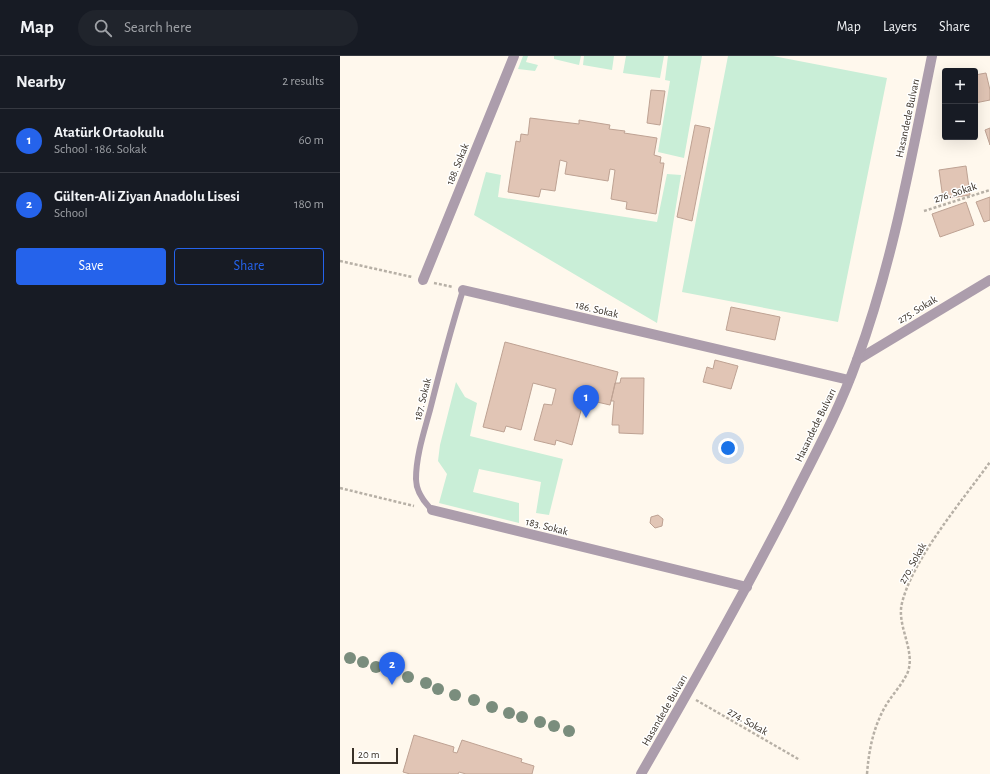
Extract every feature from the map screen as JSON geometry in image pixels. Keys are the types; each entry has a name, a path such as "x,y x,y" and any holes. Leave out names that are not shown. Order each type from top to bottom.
{"street":[{"name":"188. Sokak","path":"423,280 514,56"},
{"name":"Hasandede Bulvarı","path":"641,774 747,587 836,413 857,360 890,254 932,56"},
{"name":"275. Sokak","path":"857,360 990,280"},
{"name":"186. Sokak","path":"463,290 849,380"},
{"name":"183. Sokak","path":"432,510 747,587"}],"lane":[{"name":"187. Sokak","path":"432,510 424,502 419,492 416,480 417,467 424,432 448,339 463,290"}],"path":[{"name":"276. Sokak","path":"924,211 990,190"},
{"path":"340,261 463,290"},
{"name":"270. Sokak","path":"867,774 870,745 875,730 887,703 907,674 909,660 900,619 902,604 909,582 931,544 990,462"},
{"path":"340,488 432,510"},
{"name":"274. Sokak","path":"687,695 800,760"}],"green space":[{"path":"523,56 528,56 526,62 538,65 535,71 518,69"},
{"path":"554,56 581,56 579,65 554,59"},
{"path":"584,56 614,56 612,70 583,65"},
{"path":"626,56 664,56 660,78 623,73"},
{"path":"668,56 702,56 684,158 658,152 670,81 665,80"},
{"path":"728,56 773,56 887,78 838,322 682,292"},
{"path":"486,172 501,175 498,197 657,222 667,174 681,175 657,323 474,215"},
{"path":"456,382 465,397 477,403 470,436 563,459 549,515 536,513 541,482 479,469 473,492 519,503 519,523 439,503 447,474 438,461 440,445"}],"building":[{"path":"986,73 990,90 990,100 978,102 978,74"},
{"path":"651,90 665,91 660,125 647,123"},
{"path":"530,118 579,124 579,120 610,125 609,129 625,131 624,133 657,138 654,155 661,157 660,163 664,163 656,214 626,209 627,202 611,199 615,170 610,169 608,181 565,174 567,162 560,160 555,191 541,189 539,197 508,192 516,141 520,142 521,134 528,135"},
{"path":"695,125 710,128 692,221 677,217"},
{"path":"990,128 990,145 985,130"},
{"path":"966,166 970,195 943,199 939,170"},
{"path":"990,197 990,220 984,222 976,202"},
{"path":"966,202 974,225 940,237 932,214"},
{"path":"731,307 780,317 775,340 726,330"},
{"path":"505,342 618,372 610,405 584,399 572,445 556,440 555,445 534,440 544,404 552,405 556,389 533,383 521,430 506,426 504,432 483,427"},
{"path":"715,360 738,366 731,389 703,382 707,367 713,369"},
{"path":"621,378 644,378 643,434 619,433 619,425 612,425 614,401 611,401 615,383 620,383"},
{"path":"658,515 663,519 662,526 655,528 650,523 651,517"},
{"path":"414,735 454,747 453,752 457,753 462,740 522,759 521,762 534,766 532,774 466,774 459,772 458,774 410,774 403,772"}],"place":[{"name":"Atatürk Ortaokulu","path":"586,418"},
{"name":"Gülten-Ali Ziyan Anadolu Lisesi","path":"392,685"}]}
